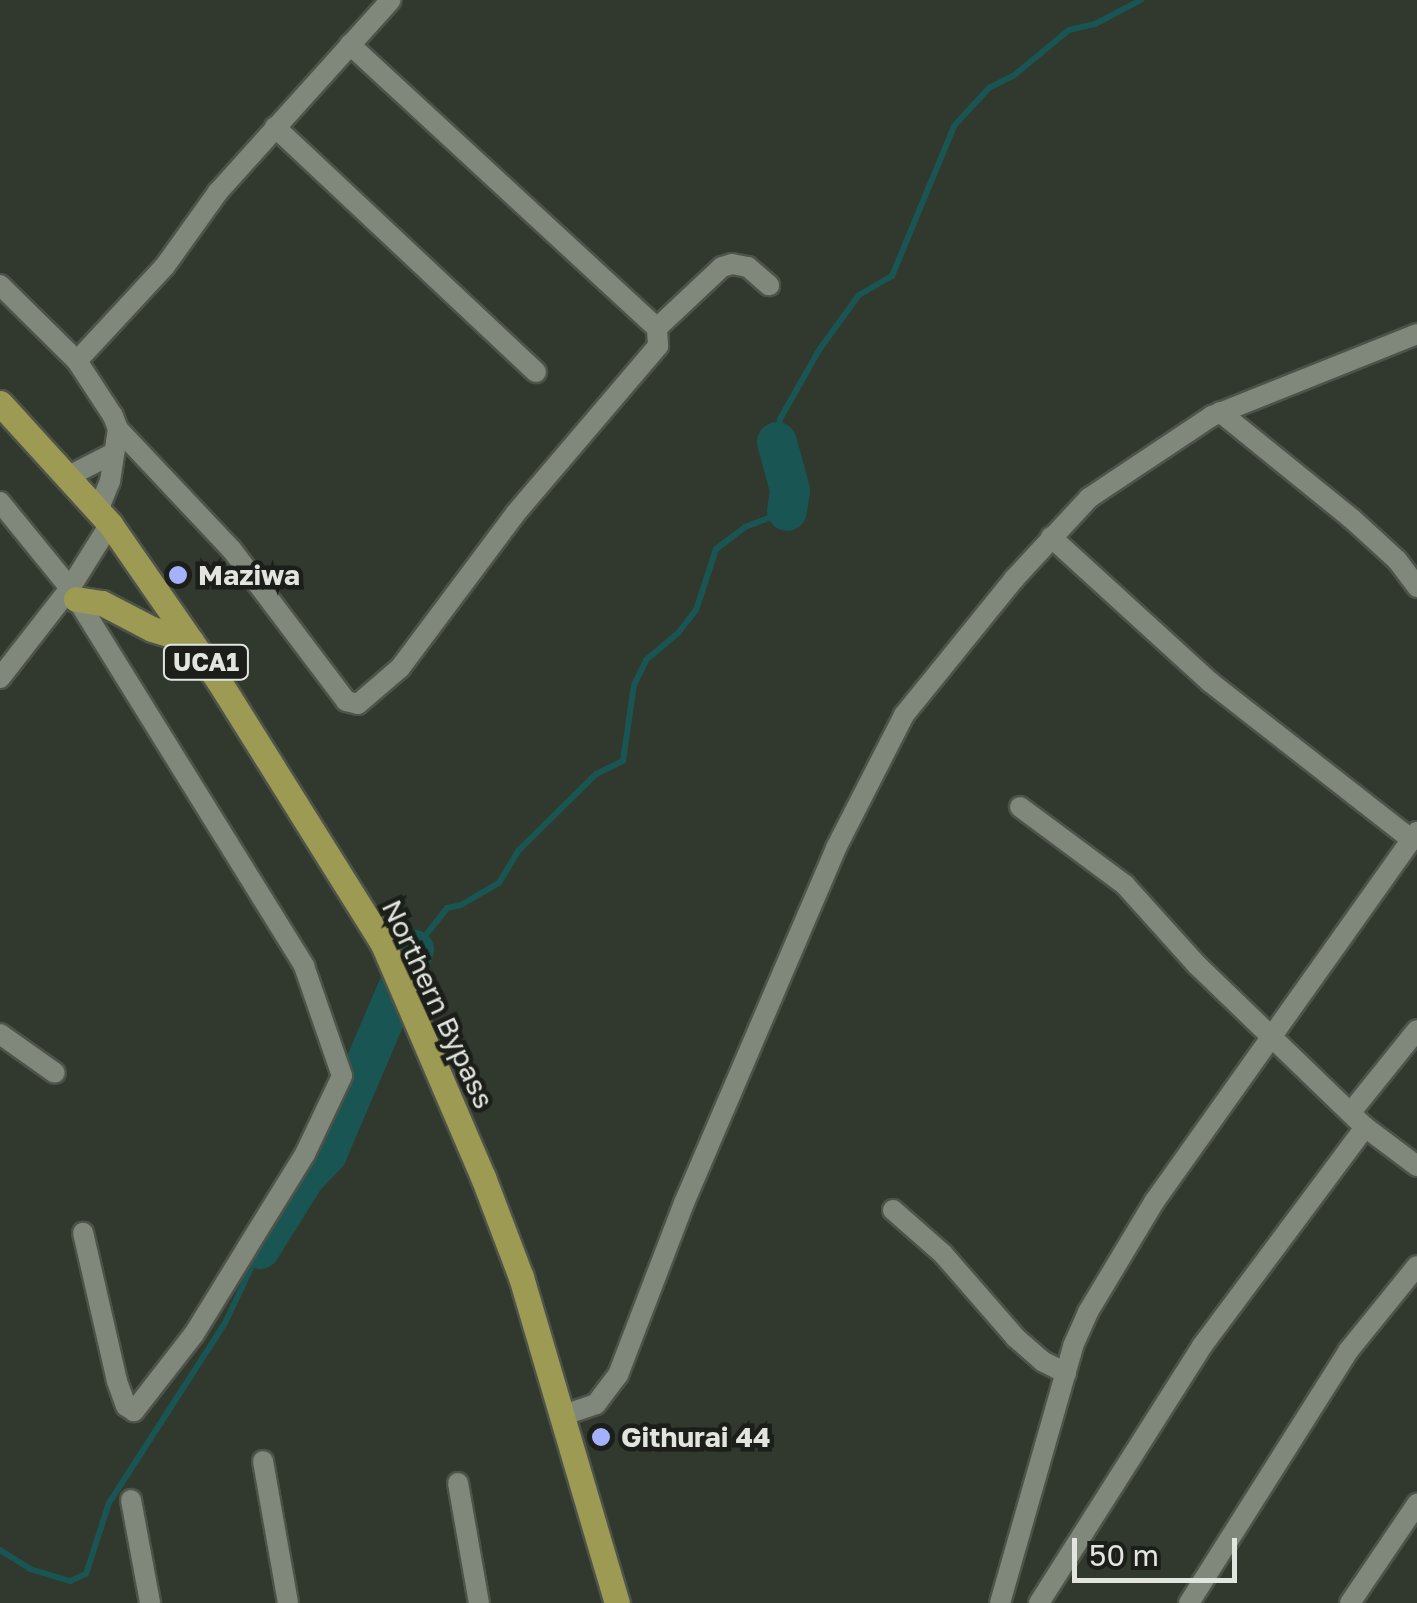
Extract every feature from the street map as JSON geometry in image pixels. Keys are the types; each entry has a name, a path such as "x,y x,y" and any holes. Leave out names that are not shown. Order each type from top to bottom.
{"main road":[{"name":"Northern Bypass","path":"0,402 104,517 191,641 383,944 521,1277 617,1603"},
{"path":"72,594 102,603 152,629 191,641"}],"street":[{"path":"77,361 164,266 218,192 391,0"},
{"path":"0,285 77,361 118,429 232,550 346,701 358,704 400,668 515,514 658,346 657,328 350,45"},
{"path":"275,128 536,372"},
{"path":"657,328 722,267 732,264 748,268 769,285"},
{"path":"564,1415 596,1404 618,1375 684,1203 836,848 904,715 1052,537 1104,487 1220,412 1417,334"},
{"path":"1220,412 1351,518 1397,560 1417,586"},
{"path":"0,678 72,594 104,517 118,429"},
{"path":"69,476 114,453"},
{"path":"0,502 72,594 304,966 342,1076 305,1154 248,1248 194,1334 134,1411 126,1406 117,1381 84,1234"},
{"path":"1000,1603 1066,1373 1088,1312 1154,1202 1414,836 1210,682 1052,537"},
{"path":"1020,807 1125,885 1197,965 1358,1120 1417,1166"},
{"path":"1039,1603 1202,1346 1417,1030"},
{"path":"0,1034 54,1073"},
{"path":"892,1210 943,1254 1016,1338 1042,1362 1066,1373"},
{"path":"1189,1603 1349,1350 1417,1266"},
{"path":"263,1462 288,1603"},
{"path":"458,1484 479,1603"},
{"path":"130,1500 150,1603"},
{"path":"1350,1603 1417,1504"}],"waterway":[{"path":"777,442 780,419 819,350 859,295 892,276 954,126 989,88 1013,76 1069,30 1095,24 1141,0"},
{"path":"777,442 790,490 787,511"},
{"path":"414,950 447,908 461,905 499,883 519,850 596,774 623,761 634,685 646,660 678,633 696,610 716,549 745,527 787,511"},
{"path":"260,1249 305,1177 327,1154 414,950"},
{"path":"0,1550 30,1569 70,1581 86,1574 109,1503 225,1323 260,1249"}],"place":[{"name":"Maziwa","path":"178,575"},
{"name":"Githurai 44","path":"601,1437"}]}
